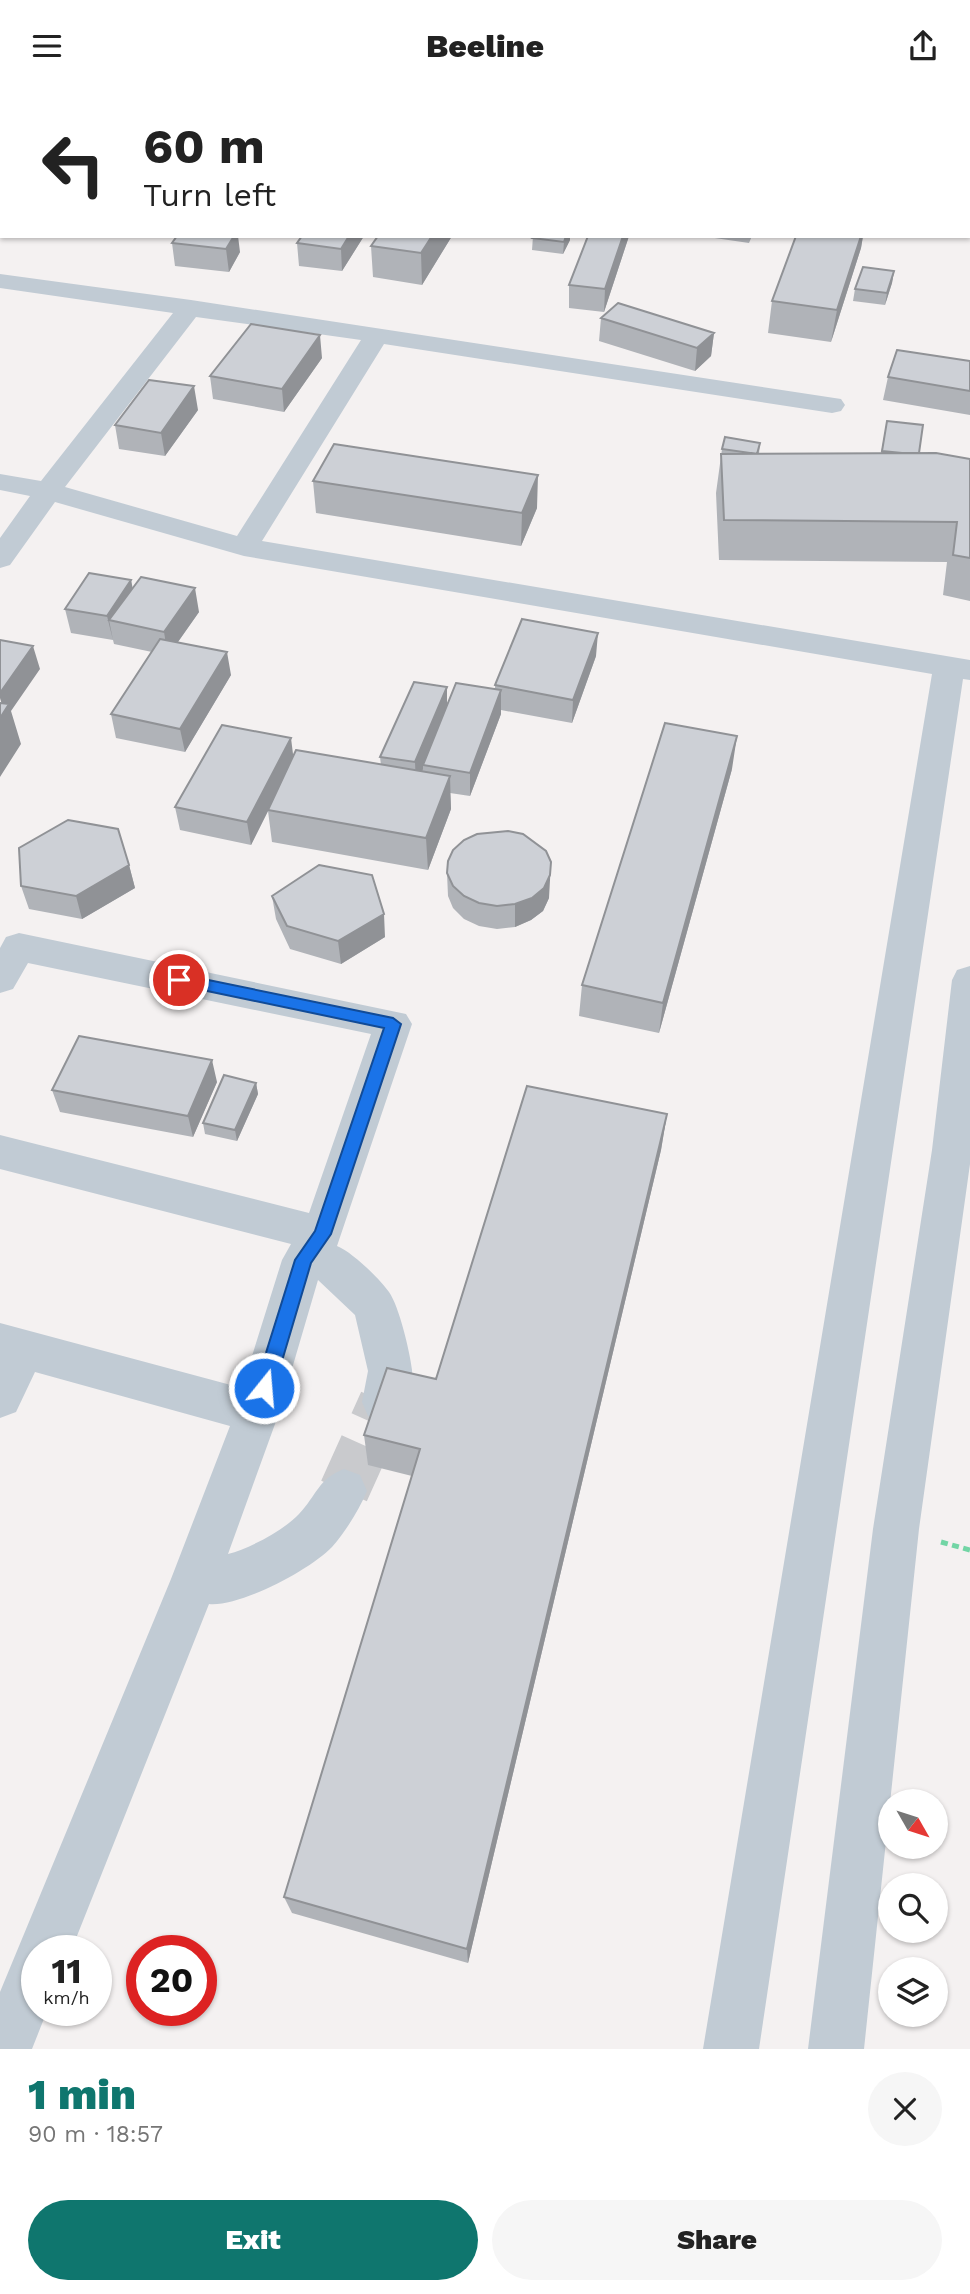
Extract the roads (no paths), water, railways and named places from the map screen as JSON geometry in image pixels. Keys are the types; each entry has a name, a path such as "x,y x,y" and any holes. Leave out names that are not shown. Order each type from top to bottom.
{"lane":[{"path":"0,281 191,307 832,405"},
{"path":"0,559 48,491 191,307"},
{"path":"244,547 377,335"},
{"path":"0,482 48,491 244,547 960,669 731,2049"},
{"path":"0,979 19,947 393,1024 257,1413 195,1579 50,1935"},
{"path":"836,2049 896,1529 961,1152 970,980"},
{"path":"0,1152 313,1247 374,1306 390,1371 384,1402"},
{"path":"0,1398 12,1346 257,1413"},
{"path":"195,1579 214,1581 259,1569 314,1532 344,1491"},
{"path":"4,2049 21,2008"}],"tunnel":[{"path":"344,1491 384,1402"}]}
